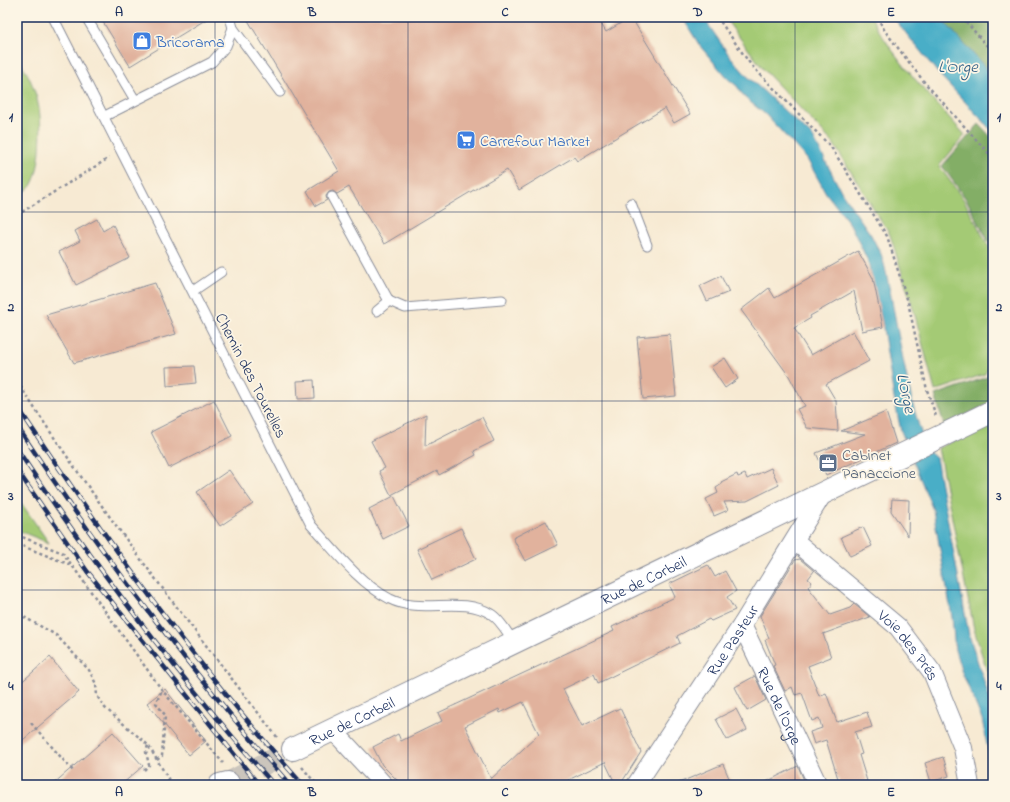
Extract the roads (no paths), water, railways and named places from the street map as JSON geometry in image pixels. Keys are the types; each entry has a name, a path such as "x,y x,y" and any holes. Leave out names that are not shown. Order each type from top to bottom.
{"main road":[{"name":"Rue de Corbeil","path":"289,749 993,411"}],"street":[{"name":"Rue Pasteur","path":"636,785 742,625 824,492"},
{"name":"Voie des Prés","path":"795,541 898,627 932,672 963,748 970,785"},
{"name":"Rue de l'Orge","path":"742,625 818,785"},
{"path":"332,729 340,740 384,785"}],"lane":[{"name":"Chemin des Tourelles","path":"54,17 311,525 360,579 391,600 414,606 474,607 492,614 514,642"},
{"path":"86,17 135,100"},
{"path":"230,17 233,28 280,92"},
{"path":"105,116 212,62 226,46 233,28"},
{"path":"332,197 389,302 404,308 502,300"},
{"path":"631,203 647,245"},
{"path":"193,291 221,272"},
{"path":"377,311 389,302"}],"water":[{"name":"L'Orge","path":"682,17 703,17 729,55 746,75 813,137 842,193 871,235 881,254 911,396 919,425 927,446 936,458 969,635 993,709 993,785 986,785 989,755 982,719 961,670 955,650 952,617 933,510 901,431 894,398 882,321 868,261 850,224 826,193 807,159 765,114 744,97 737,86 727,78 700,46"},
{"name":"L'Orge","path":"893,17 940,17 993,76 993,132 938,73"}],"tunnel":[{"path":"228,783 293,749"}],"tram line":[{"path":"17,105 20,123 17,152"}],"railway":[{"path":"17,406 118,553 153,601 226,695 303,785"},
{"path":"17,426 113,565 182,655 290,785"},
{"path":"17,449 77,536 140,622 239,745 274,785"},
{"path":"17,470 87,571 259,785"}],"place":[{"name":"Bricorama","path":"142,41"},
{"name":"Carrefour Market","path":"466,140"},
{"name":"Cabinet Panaccione","path":"828,463"}]}
